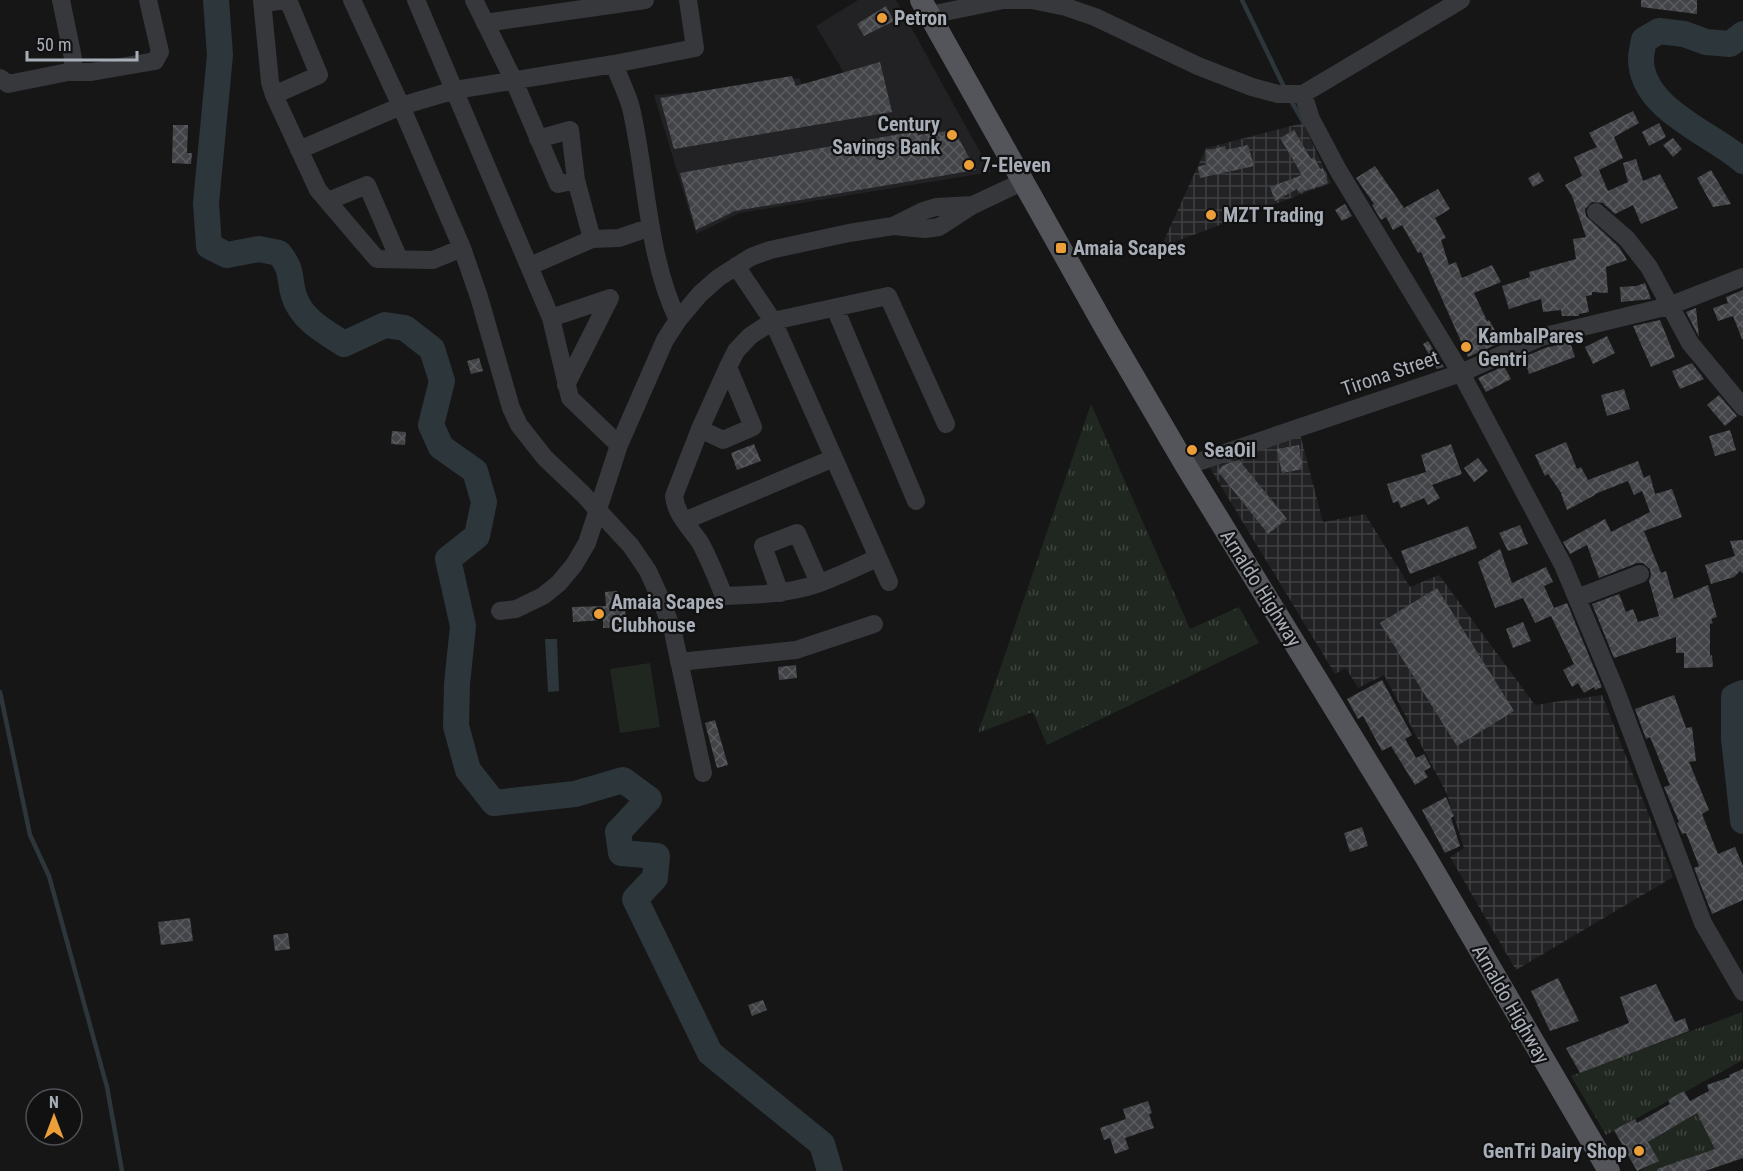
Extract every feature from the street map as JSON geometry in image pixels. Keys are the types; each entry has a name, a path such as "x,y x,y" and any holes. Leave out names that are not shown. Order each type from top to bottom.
{"main road":[{"name":"Arnaldo Highway","path":"926,8 1106,329 1186,466 1425,856 1609,1171"}],"street":[{"path":"61,0 74,58 73,67 68,72"},
{"path":"0,78 8,84 68,72 91,72 155,61 160,52 148,0"},
{"path":"274,95 319,75 288,0 262,2 270,82 274,95 318,190 377,258 433,260 462,248"},
{"path":"352,0 401,106 462,248 479,297 511,408 519,425 545,458 598,509 631,546 648,571 673,632 703,774"},
{"path":"416,0 551,318 570,398 619,445"},
{"path":"474,0 514,81 558,184 576,180"},
{"path":"485,23 645,0"},
{"path":"299,150 401,106 455,90 614,64 694,48 688,0"},
{"path":"926,8 1003,0 1032,0 1066,7 1095,17 1198,66 1252,87 1278,94 1304,94 1461,0"},
{"path":"614,64 630,106 651,227 669,302 678,320"},
{"path":"1304,94 1311,119 1338,170 1461,373 1563,565 1616,691 1703,923 1743,992"},
{"path":"538,139 570,130 576,180 592,239"},
{"path":"500,611 516,609 543,596 559,583 588,543 619,445 665,340 700,294 736,266 770,250 849,232 893,226 925,229 939,227 973,205 1024,181"},
{"path":"328,201 367,185 399,259"},
{"path":"1596,212 1627,239 1649,267 1690,343 1743,407"},
{"path":"530,266 592,239 619,238 651,227"},
{"path":"736,266 772,321 889,582"},
{"name":"Tirona Street","path":"1186,466 1461,373 1541,337 1669,306 1743,277"},
{"path":"877,558 819,584 780,593 724,596 700,542 684,521 675,504 674,496 700,429 736,351 750,336 772,321 888,296 946,424"},
{"path":"551,318 610,298 566,386"},
{"path":"835,308 916,501"},
{"path":"700,429 723,440 753,427 728,367"},
{"path":"684,521 834,458"},
{"path":"780,593 763,546 797,533 819,584"},
{"path":"1577,598 1640,574"},
{"path":"679,662 796,650 874,624"}],"shaded area":[{"path":"858,0 896,0 991,172 740,213 696,234 654,95 732,89 799,78 803,85 844,73 816,26"},
{"name":"MZT Trading","path":"1303,123 1331,183 1161,247 1206,148"},
{"path":"1300,434 1323,522 1365,514 1410,587 1439,575 1535,705 1602,695 1673,877 1516,970 1450,857 1464,848 1447,794 1384,675 1358,688 1346,668 1335,674 1207,463"},
{"path":"545,639 557,639 559,691 548,692"}],"green space":[{"path":"1091,404 1190,629 1239,607 1259,643 1047,745 1033,712 978,733"},
{"path":"650,663 660,727 620,733 610,669"},
{"path":"1742,1012 1743,1060 1606,1135 1571,1076"},
{"path":"1697,1113 1706,1131 1743,1139 1674,1163 1677,1171 1640,1171 1658,1161 1648,1142"}],"building":[{"path":"1641,0 1697,0 1697,14 1641,7"},
{"path":"886,6 894,21 864,36 857,24"},
{"path":"880,62 892,112 674,149 660,98 792,76 796,86"},
{"path":"1633,111 1639,123 1614,137 1623,158 1599,170 1608,191 1628,182 1623,163 1636,159 1643,181 1660,174 1678,208 1641,224 1633,205 1615,214 1603,203 1592,202 1585,209 1586,216 1619,247 1627,260 1606,267 1608,293 1592,292 1592,295 1586,296 1589,312 1579,314 1579,316 1562,316 1561,310 1543,312 1541,299 1509,309 1502,286 1530,277 1529,272 1576,259 1573,239 1586,237 1572,196 1565,185 1582,176 1574,157 1597,147 1589,133"},
{"path":"1659,123 1666,137 1649,146 1642,132"},
{"path":"173,125 188,125 187,153 192,153 191,164 172,163"},
{"path":"954,130 976,170 735,211 696,230 680,173 917,131 918,135"},
{"path":"1294,130 1311,159 1314,157 1320,169 1323,168 1328,183 1299,193 1297,189 1275,201 1270,187 1302,175 1280,138"},
{"path":"1673,138 1682,149 1673,157 1663,145"},
{"path":"1248,145 1254,166 1200,178 1198,167 1207,164 1206,151 1225,146 1226,150"},
{"path":"1375,166 1404,208 1438,189 1450,209 1435,218 1446,238 1441,240 1449,265 1456,262 1462,278 1492,265 1501,282 1474,293 1487,321 1489,320 1502,342 1468,357 1421,252 1418,253 1402,225 1393,230 1386,217 1381,220 1372,205 1374,204 1356,178"},
{"path":"1711,170 1731,204 1713,207 1697,178"},
{"path":"1539,172 1544,181 1533,187 1528,178"},
{"path":"1345,204 1352,216 1342,221 1335,210"},
{"path":"1645,283 1651,299 1621,302 1620,287"},
{"path":"1743,290 1742,339 1733,316 1718,321 1713,308 1728,303 1726,297"},
{"path":"1696,308 1699,337 1686,312"},
{"path":"1660,320 1675,357 1651,367 1633,326"},
{"path":"1607,336 1615,353 1593,364 1585,347"},
{"path":"1428,341 1444,367 1437,369 1423,344"},
{"path":"1570,342 1575,357 1529,374 1524,357 1545,348"},
{"path":"479,358 483,371 471,374 467,361"},
{"path":"1692,363 1704,379 1680,389 1672,371"},
{"path":"1504,366 1511,379 1486,392 1478,378"},
{"path":"1624,389 1630,409 1607,416 1601,395"},
{"path":"1719,395 1737,416 1725,426 1707,405"},
{"path":"1730,430 1736,450 1715,456 1709,436"},
{"path":"392,431 406,432 405,445 391,444"},
{"path":"1566,442 1577,469 1581,467 1588,480 1638,461 1644,478 1650,475 1655,494 1672,489 1682,517 1644,531 1661,573 1666,571 1674,599 1708,585 1717,617 1711,619 1713,623 1710,624 1710,656 1712,655 1713,667 1684,668 1684,653 1676,653 1676,637 1614,658 1592,604 1619,594 1626,612 1633,609 1638,622 1659,616 1649,581 1650,569 1643,563 1637,563 1599,578 1587,545 1570,554 1563,542 1605,519 1611,532 1650,512 1642,491 1634,495 1628,481 1595,494 1567,510 1562,494 1548,474 1545,476 1535,455"},
{"path":"754,444 761,461 737,470 731,453"},
{"path":"1451,444 1462,474 1432,485 1440,498 1428,505 1424,498 1401,508 1398,501 1393,503 1387,484 1426,472 1421,455"},
{"path":"1299,445 1303,469 1282,473 1277,449"},
{"path":"1478,458 1488,471 1474,482 1464,468"},
{"path":"1239,460 1287,519 1268,534 1217,470"},
{"path":"1520,525 1528,544 1508,551 1499,533"},
{"path":"1468,526 1477,548 1410,574 1401,551"},
{"path":"1743,540 1743,573 1740,571 1734,577 1711,584 1705,565 1735,556 1730,541"},
{"path":"1500,549 1512,583 1546,567 1553,582 1544,586 1554,608 1567,603 1602,687 1595,690 1594,687 1584,693 1578,683 1572,687 1563,670 1574,664 1551,616 1535,623 1523,598 1495,608 1478,562"},
{"path":"1437,588 1514,711 1457,746 1380,623"},
{"name":"Amaia Scapes Clubhouse","path":"617,591 618,605 625,605 626,627 603,628 603,620 573,622 572,607 606,606 605,592"},
{"path":"1523,622 1531,641 1513,648 1506,629"},
{"path":"796,665 797,678 779,680 778,667"},
{"path":"1382,680 1412,735 1405,739 1416,758 1424,754 1431,767 1424,771 1428,777 1415,785 1391,746 1382,751 1363,716 1358,719 1347,699"},
{"path":"1674,695 1686,728 1692,727 1696,761 1689,762 1709,810 1702,814 1718,854 1735,847 1743,866 1743,900 1712,914 1694,868 1699,866 1686,833 1682,834 1677,823 1679,822 1664,787 1670,785 1650,737 1646,739 1635,709"},
{"path":"715,720 728,765 717,768 705,723"},
{"path":"1446,797 1454,816 1451,818 1460,846 1445,853 1422,810"},
{"path":"1362,827 1368,846 1350,852 1344,833"},
{"path":"190,918 193,941 161,945 158,922"},
{"path":"288,933 290,949 275,951 273,935"},
{"path":"1558,978 1579,1021 1550,1031 1531,991"},
{"path":"1656,984 1675,1022 1685,1018 1689,1031 1580,1073 1566,1048 1629,1023 1620,997"},
{"path":"763,1000 767,1010 752,1016 748,1005"},
{"path":"1743,1069 1743,1158 1705,1171 1657,1171 1657,1169 1715,1149 1697,1113 1648,1142 1659,1161 1637,1171 1614,1130 1635,1119 1637,1123 1670,1104 1668,1100 1684,1091 1690,1101 1709,1091 1707,1085 1730,1077 1729,1075"},
{"path":"1148,1101 1152,1113 1149,1114 1154,1128 1125,1138 1129,1149 1115,1154 1110,1138 1104,1140 1100,1128 1126,1119 1123,1109"}],"waterway":[{"path":"216,0 220,55 206,203 209,246 227,255 259,249 279,253 289,270 294,296 302,312 314,324 344,344 385,325 405,328 432,349 442,381 431,425 441,447 475,471 484,502 477,536 448,559 463,626 457,684 456,726 468,770 494,803 575,794 623,780 649,799 618,832 621,853 657,856 655,878 635,899 710,1053 822,1144 830,1171"},
{"path":"1242,0 1285,89"},
{"path":"1743,34 1730,44 1706,42 1684,34 1659,31 1644,40 1641,59 1644,77 1652,92 1665,106 1743,161"},
{"path":"1290,99 1304,123"},
{"path":"0,692 30,835 49,876 107,1087 122,1171"},
{"path":"1743,693 1734,697 1734,739 1743,821"}],"place":[{"name":"Petron","path":"882,18"},
{"name":"Century Savings Bank","path":"952,135"},
{"name":"7-Eleven","path":"969,165"},
{"name":"MZT Trading","path":"1211,215"},
{"name":"Amaia Scapes","path":"1061,248"},
{"name":"KambalPares Gentri","path":"1466,347"},
{"name":"SeaOil","path":"1192,450"},
{"name":"Amaia Scapes Clubhouse","path":"599,614"},
{"name":"GenTri Dairy Shop","path":"1639,1151"}]}
